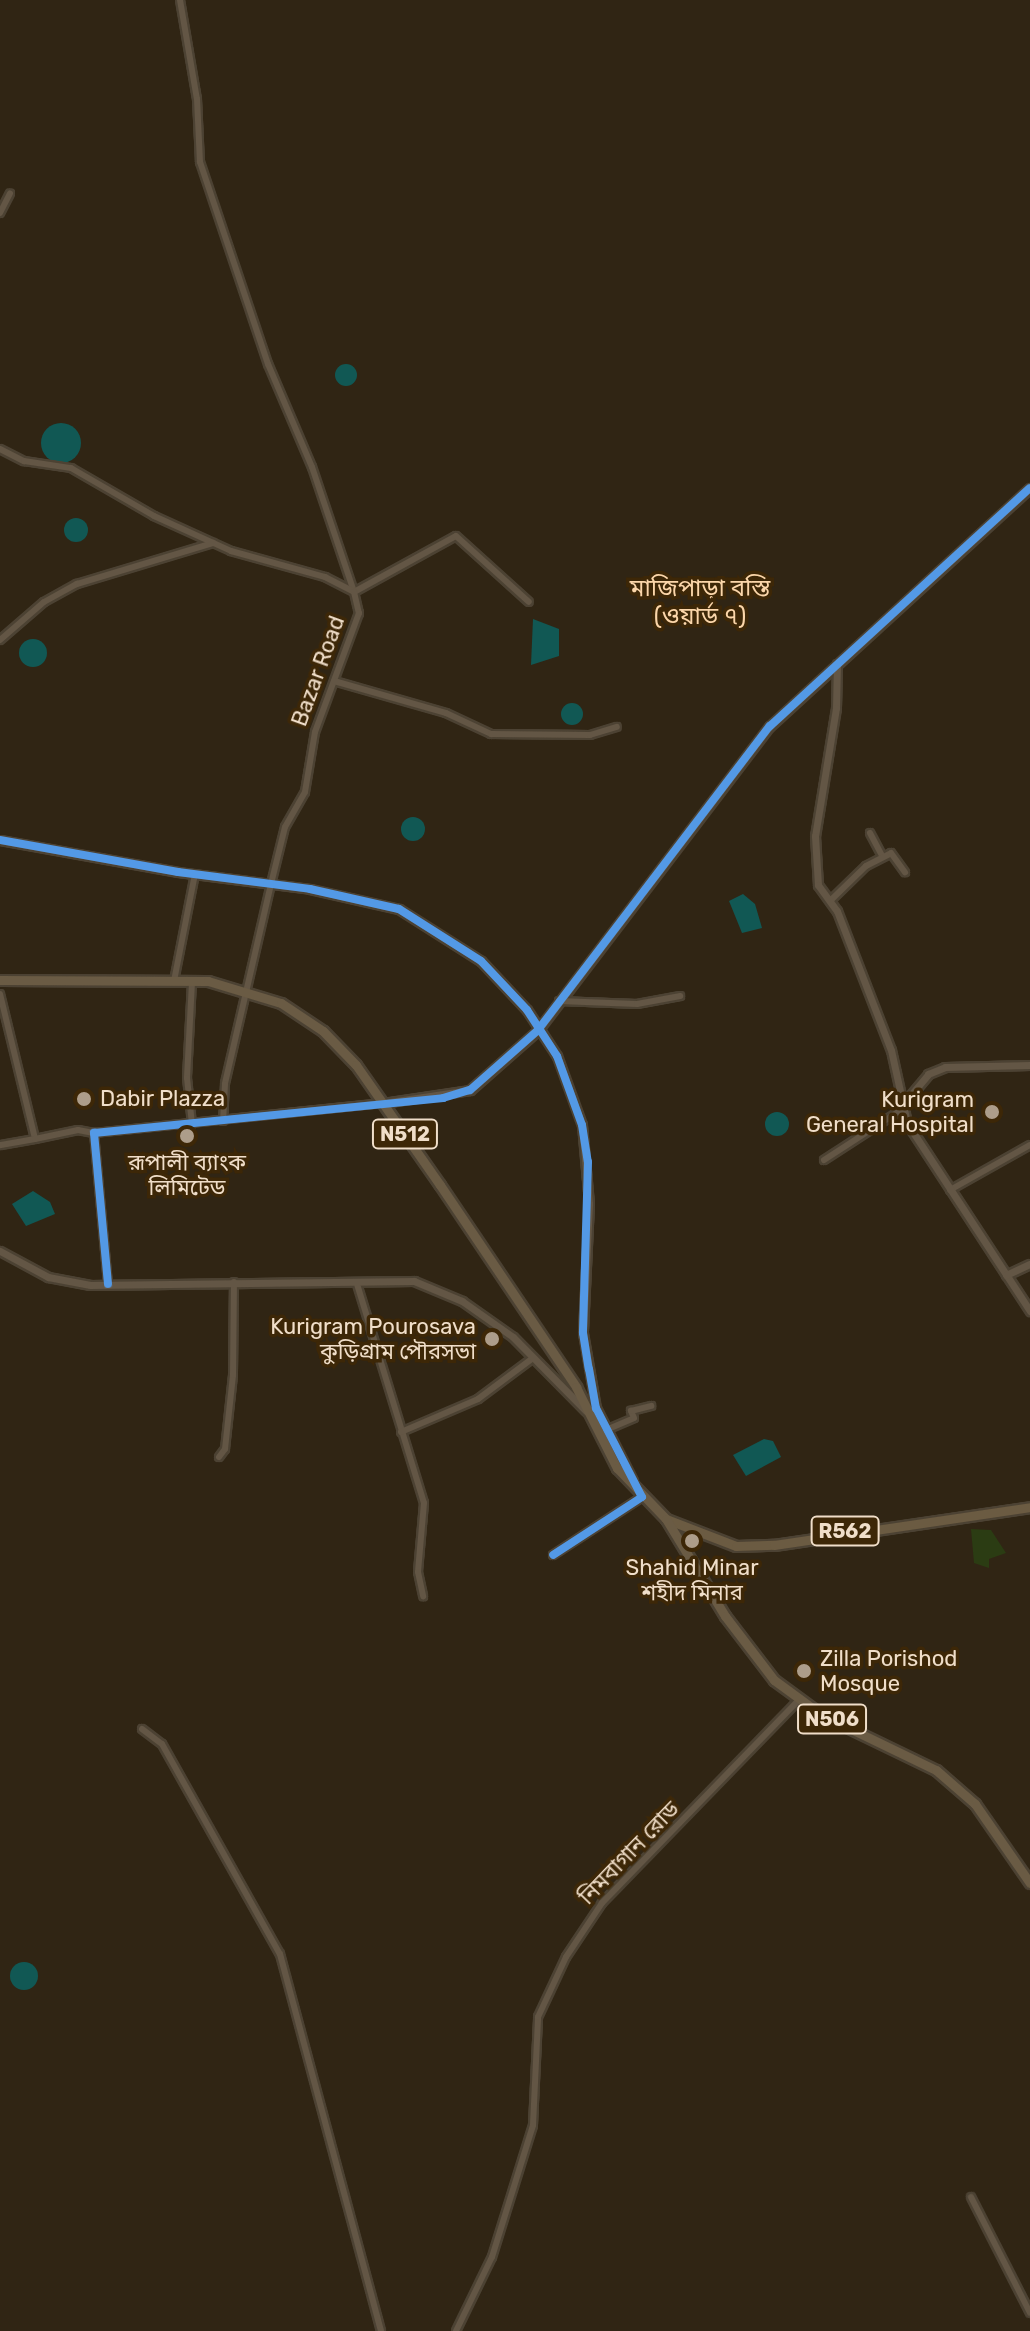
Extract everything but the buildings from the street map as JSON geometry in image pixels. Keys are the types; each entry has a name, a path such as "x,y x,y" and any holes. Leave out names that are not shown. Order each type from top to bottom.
{"highway":[{"name":"N512","path":"0,980 192,982 281,1003 323,1031 356,1065 576,1387 617,1468 666,1519"},
{"name":"N506","path":"666,1519 725,1616 774,1680 798,1701 936,1770 975,1804 1030,1883"}],"main road":[{"name":"R562","path":"666,1519 736,1546 774,1545 1030,1507"}],"street":[{"path":"180,0 197,99 200,162 268,364 312,467 354,592 456,536 529,602"},
{"path":"0,213 10,193"},
{"name":"Bazar Road","path":"0,449 24,461 71,468 213,543 325,577 354,592 359,613 312,741 305,792 285,827 225,1084 223,1121"},
{"path":"0,1145 78,1130 94,1133 223,1121 470,1090 538,1030 770,726 1030,488"},
{"path":"0,640 44,602 77,584 213,543"},
{"path":"838,662 836,708 813,859 818,885 830,901 891,1050 903,1092 900,1109 1030,1311"},
{"path":"334,681 446,713 491,734 590,735 617,727"},
{"path":"870,833 883,857"},
{"path":"0,840 271,884 399,909 481,961 538,1030 568,1081 582,1125 589,1204 583,1333 596,1408 642,1497 553,1555"},
{"path":"830,901 866,866 883,857 896,856 905,872"},
{"path":"174,981 175,955 195,874"},
{"path":"192,982 187,1078 192,1124"},
{"path":"0,994 35,1139"},
{"path":"559,1001 637,1004 680,996"},
{"path":"824,1160 900,1109 928,1074 945,1067 1030,1065"},
{"path":"94,1133 108,1284"},
{"path":"950,1190 1030,1145"},
{"path":"0,1251 48,1277 108,1284 357,1284 414,1281 462,1301 533,1358 587,1412"},
{"path":"1006,1275 1030,1264"},
{"path":"219,1457 225,1449 233,1375 234,1282"},
{"path":"357,1284 426,1517 418,1572 423,1596"},
{"path":"401,1432 478,1399 533,1358"},
{"path":"606,1430 634,1418 631,1411 651,1406"},
{"name":"নিমবাগান রোড","path":"456,2331 492,2257 533,2125 538,2017 566,1957 602,1903 798,1701"},
{"path":"142,1729 162,1744 280,1954 381,2331"},
{"path":"971,2197 1030,2313"}],"green space":[{"path":"971,1529 991,1530 1006,1553 989,1559 989,1568 974,1563"}],"water":[{"path":"346,364 354,367 357,375 354,383 346,386 338,383 335,375 338,367"},
{"path":"61,423 75,429 81,443 75,457 61,463 47,457 41,443 47,429"},
{"path":"76,518 85,521 88,530 85,539 76,542 67,539 64,530 67,521"},
{"path":"533,619 559,629 559,656 531,665"},
{"path":"33,639 43,643 47,653 43,663 33,667 23,663 19,653 23,643"},
{"path":"572,703 580,706 583,714 580,722 572,725 564,722 561,714 564,706"},
{"path":"413,817 421,821 425,829 421,837 413,841 405,837 401,829 405,821"},
{"path":"743,894 755,904 762,928 742,933 729,901"},
{"path":"777,1112 786,1115 789,1124 786,1133 777,1136 768,1133 765,1124 768,1115"},
{"path":"33,1191 50,1202 55,1214 26,1226 12,1204"},
{"path":"764,1439 773,1441 781,1457 746,1476 733,1455"},
{"path":"24,1962 34,1966 38,1976 34,1986 24,1990 14,1986 10,1976 14,1966"}],"cycle path":[{"path":"108,1284 94,1133 443,1098 470,1090 538,1030 770,726 1030,488"},
{"path":"0,840 178,872 310,889 399,909 481,961 527,1010 557,1056 582,1125 588,1162 583,1333 596,1408 642,1497 553,1555"}],"place":[{"name":"Dabir Plazza","path":"84,1099"},
{"name":"Kurigram General Hospital","path":"992,1112"},
{"name":"রূপালী ব্যাংক লিমিটেড","path":"187,1136"},
{"name":"Kurigram Pourosava কুড়িগ্রাম পৌরসভা","path":"492,1339"},
{"name":"Shahid Minar শহীদ মিনার","path":"692,1541"},
{"name":"Zilla Porishod Mosque","path":"804,1671"}],"district":[{"name":"মাজিপাড়া বস্তি (ওয়ার্ড ৭)","path":"700,603"}]}
